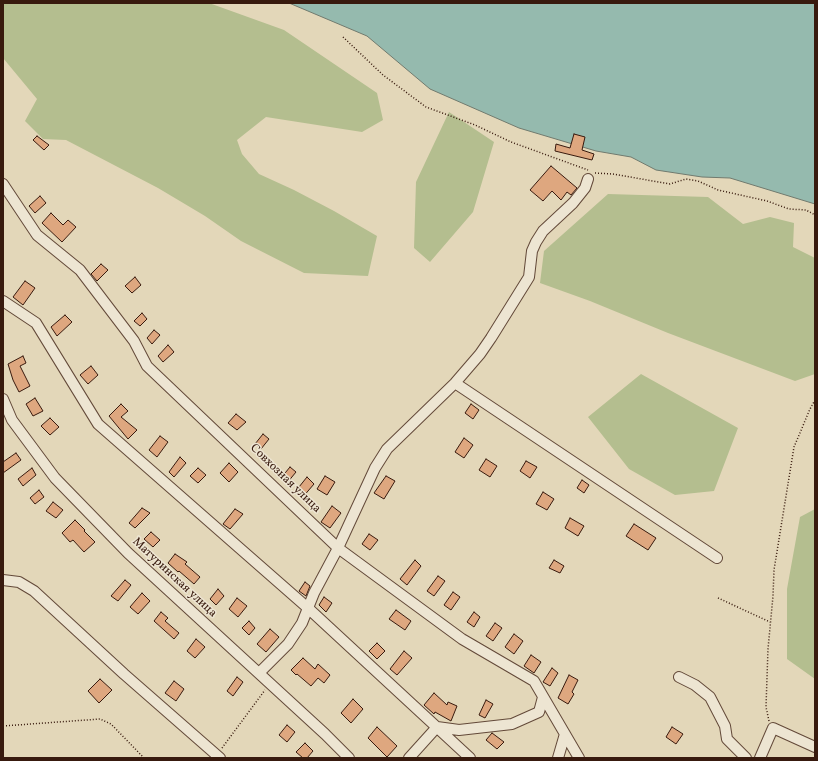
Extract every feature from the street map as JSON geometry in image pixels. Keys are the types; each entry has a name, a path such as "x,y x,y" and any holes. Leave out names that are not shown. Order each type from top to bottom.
{"street":[{"path":"259,673 288,644 302,623 314,593 338,548 375,468 386,449 455,383 480,354 529,277 532,251 536,242 543,232 585,188 588,179"},
{"name":"Совхозная улица","path":"3,184 37,235 80,270 134,340 147,366 338,548 462,638 534,681 579,758"},
{"path":"3,300 36,323 98,424 309,608 470,758"},
{"path":"455,383 717,558"},
{"name":"Матуринская улица","path":"3,399 12,420 55,478 128,553 325,734 349,758"},
{"path":"3,580 19,582 34,591 218,757"},
{"path":"679,677 696,685 710,697 725,726 727,739 746,758"},
{"path":"437,727 458,730 512,724 539,712 544,697"},
{"path":"409,758 437,727"},
{"path":"760,758 773,728 815,747"},
{"path":"558,758 565,734"}],"path":[{"path":"343,37 383,75 426,107 475,125 511,142 568,164 580,166 596,174 613,174 670,184 686,179 698,181 718,190 767,201 789,209 806,210 815,215"},
{"path":"773,728 770,725 766,706 774,570 794,447 810,408 815,400"},
{"path":"718,598 770,622"},
{"path":"218,757 270,683"},
{"path":"3,726 100,719 110,724 144,758"}],"green space":[{"path":"3,3 209,3 284,30 377,93 383,120 362,132 266,117 237,140 242,154 259,174 334,211 377,236 368,276 304,273 241,241 205,216 158,188 66,140 43,139 25,121 37,99 3,58"},
{"path":"449,112 494,142 473,212 430,262 414,248 416,182"},
{"path":"608,194 708,197 743,224 770,217 794,223 793,247 815,258 815,374 795,381 540,283 544,251"},
{"path":"641,374 738,428 714,491 675,495 629,469 588,417"},
{"path":"815,509 815,679 787,659 787,589 800,517"}],"water":[{"path":"289,3 815,3 815,204 730,178 702,177 656,170 631,157 596,151 519,128 430,89 367,36"}],"building":[{"path":"574,134 585,137 582,150 594,154 592,160 555,151 556,144 570,148"},
{"path":"37,136 49,145 44,150 33,140"},
{"path":"551,166 577,188 571,195 567,192 561,200 552,191 543,201 530,190"},
{"path":"40,196 46,203 35,213 29,206"},
{"path":"51,213 63,225 68,220 76,227 62,242 42,223"},
{"path":"101,264 108,270 97,281 91,274"},
{"path":"135,277 141,285 132,293 125,286"},
{"path":"25,281 35,288 23,305 13,297"},
{"path":"142,313 147,319 140,326 134,321"},
{"path":"65,315 72,322 57,336 51,327"},
{"path":"154,330 160,335 152,344 147,338"},
{"path":"168,345 174,352 163,362 158,356"},
{"path":"23,356 26,363 20,366 30,386 19,392 8,364"},
{"path":"91,366 98,375 88,384 80,375"},
{"path":"35,398 43,411 33,416 26,404"},
{"path":"121,404 128,411 121,417 137,430 128,439 109,416"},
{"path":"471,404 479,410 473,419 465,413"},
{"path":"236,414 246,422 237,430 228,423"},
{"path":"50,418 59,427 50,435 41,426"},
{"path":"263,434 269,439 261,449 255,444"},
{"path":"160,436 168,442 157,457 149,450"},
{"path":"464,438 473,445 464,458 455,452"},
{"path":"16,453 21,460 3,473 3,462"},
{"path":"180,457 186,463 174,477 169,472"},
{"path":"486,459 497,466 490,477 479,470"},
{"path":"526,461 537,467 530,478 520,471"},
{"path":"229,463 238,472 229,482 220,473"},
{"path":"290,467 296,472 287,483 281,478"},
{"path":"32,468 36,475 23,486 18,479"},
{"path":"198,468 206,475 198,483 190,476"},
{"path":"325,476 335,482 327,495 317,489"},
{"path":"386,476 395,481 384,499 374,493"},
{"path":"307,477 314,484 302,498 295,492"},
{"path":"582,480 589,485 584,493 577,488"},
{"path":"39,490 44,497 35,504 30,498"},
{"path":"543,492 554,499 547,510 536,504"},
{"path":"53,502 63,510 56,518 46,511"},
{"path":"332,506 341,513 330,528 321,522"},
{"path":"142,508 150,513 135,528 129,523"},
{"path":"235,509 243,514 230,529 223,524"},
{"path":"570,518 584,526 578,536 565,528"},
{"path":"75,520 95,542 84,552 73,540 70,542 62,533"},
{"path":"634,524 656,538 648,550 626,536"},
{"path":"151,532 160,540 153,547 144,539"},
{"path":"369,534 378,540 370,550 362,544"},
{"path":"175,554 187,562 185,564 200,577 194,584 168,563"},
{"path":"415,560 421,566 407,585 400,579"},
{"path":"554,560 564,566 560,573 549,568"},
{"path":"438,576 445,581 434,596 427,591"},
{"path":"125,580 131,585 118,601 111,596"},
{"path":"305,582 310,586 306,596 299,591"},
{"path":"218,589 224,596 216,605 210,599"},
{"path":"453,592 460,597 451,610 444,605"},
{"path":"142,593 150,601 138,614 130,607"},
{"path":"324,597 332,603 326,612 319,605"},
{"path":"237,598 247,606 238,617 229,609"},
{"path":"396,610 411,621 405,630 389,619"},
{"path":"161,612 168,618 165,621 179,633 174,639 154,621"},
{"path":"474,612 480,617 474,627 467,622"},
{"path":"249,621 255,628 249,635 242,628"},
{"path":"495,623 502,628 493,641 486,636"},
{"path":"270,629 279,637 266,652 257,644"},
{"path":"514,634 523,641 514,654 505,647"},
{"path":"196,639 205,647 195,658 187,651"},
{"path":"377,643 385,651 377,659 369,651"},
{"path":"404,651 412,658 397,675 390,669"},
{"path":"531,655 541,662 534,673 524,666"},
{"path":"303,658 315,669 318,664 330,675 324,683 318,678 311,686 291,670"},
{"path":"552,668 558,673 550,686 543,682"},
{"path":"569,675 578,680 572,692 574,694 568,704 558,698"},
{"path":"237,677 243,682 233,696 227,691"},
{"path":"100,679 112,690 99,703 88,691"},
{"path":"174,681 184,689 176,701 165,693"},
{"path":"434,693 447,705 448,702 457,706 451,721 435,712 434,714 424,705"},
{"path":"353,699 363,709 351,723 341,713"},
{"path":"486,700 493,704 485,718 479,715"},
{"path":"287,725 295,732 287,742 279,735"},
{"path":"377,727 397,746 387,757 368,738"},
{"path":"672,727 683,734 676,744 666,737"},
{"path":"492,733 504,742 497,749 486,740"},
{"path":"305,743 313,751 307,758 303,758 296,752"}]}
